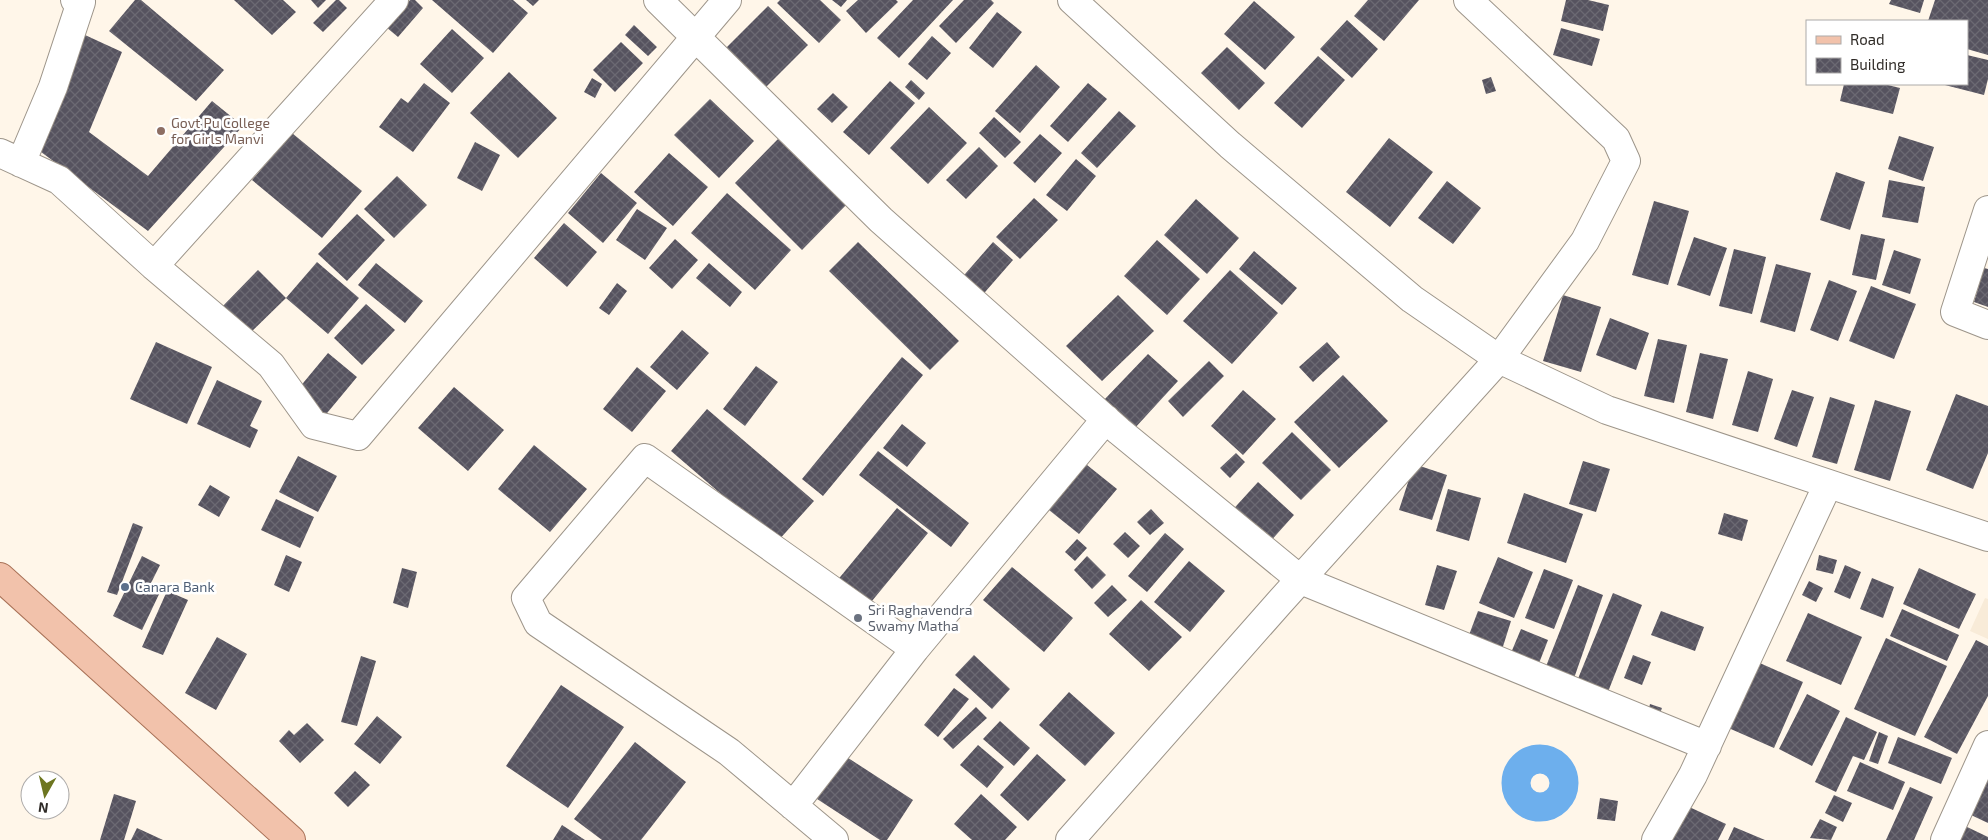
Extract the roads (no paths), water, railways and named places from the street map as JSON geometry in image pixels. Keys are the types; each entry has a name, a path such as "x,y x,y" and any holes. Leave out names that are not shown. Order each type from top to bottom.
{"main road":[{"path":"0,577 291,840"}],"street":[{"path":"658,0 881,220 1106,419 1301,580 1707,746"},
{"path":"79,1 53,87 11,158 59,180 154,266 271,365 314,425 358,436 727,0"},
{"path":"1072,0 1230,145 1412,299 1499,359 1607,410 1988,537"},
{"path":"1070,840 1499,359 1586,241 1626,161 1616,139 1468,0"},
{"path":"154,266 390,1"},
{"path":"1988,210 1955,312 1988,324"},
{"path":"793,806 915,649 1106,419"},
{"path":"834,840 729,752 538,623 526,598 645,458 915,649"},
{"path":"1656,840 1693,775 1828,484"},
{"path":"1945,840 1988,745"}],"waterway":[{"path":"1535,759 1545,759 1554,763 1560,769 1563,774 1564,783 1563,792 1554,803 1545,807 1535,807 1526,803 1520,797 1516,788 1516,778 1520,769 1526,763 1535,759"}],"place":[{"name":"Govt Pu College for Girls Manvi","path":"161,131"},
{"name":"Canara Bank","path":"125,587"},
{"name":"Sri Raghavendra Swamy Matha","path":"858,618"}]}
